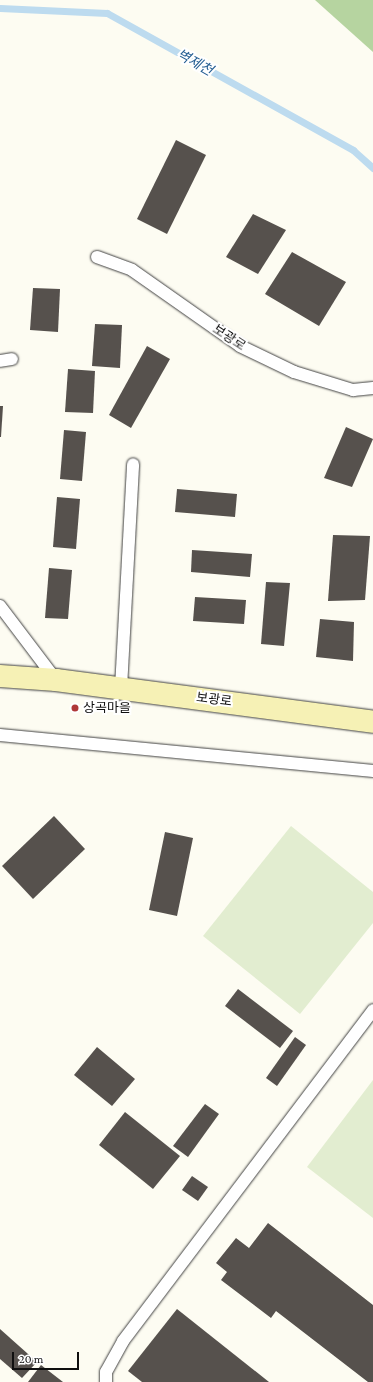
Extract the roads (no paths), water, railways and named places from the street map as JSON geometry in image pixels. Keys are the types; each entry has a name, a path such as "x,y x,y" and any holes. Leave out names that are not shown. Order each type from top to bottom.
{"main road":[{"name":"보광로","path":"0,676 56,680 121,688 373,722"}],"lane":[{"name":"보광로","path":"97,257 132,270 240,346 280,366 353,390 373,388"},
{"path":"0,361 12,359"},
{"path":"121,688 133,464"},
{"path":"0,606 56,680"},
{"path":"0,735 373,771"},
{"path":"106,1382 106,1372 123,1341 373,1010"}],"waterway":[{"name":"벽제천","path":"0,8 107,13 353,150 373,168"}],"place":[{"name":"상곡마을","path":"75,708"}]}
